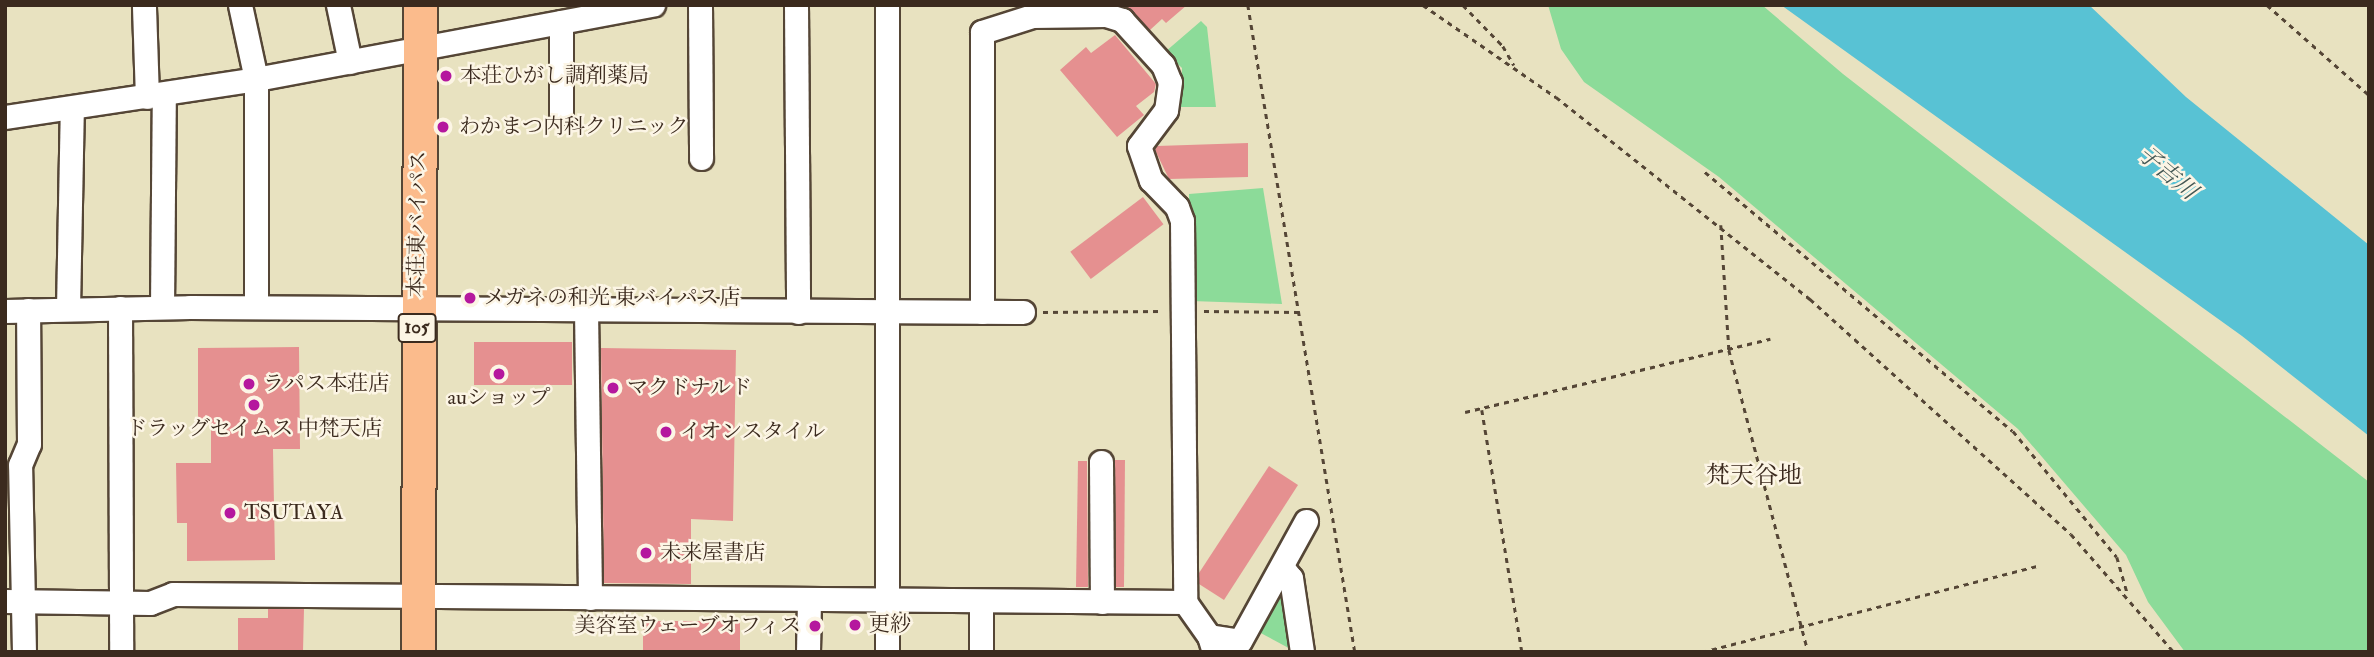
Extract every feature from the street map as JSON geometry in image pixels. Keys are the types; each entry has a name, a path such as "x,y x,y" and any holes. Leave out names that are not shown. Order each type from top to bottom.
{"highway":[{"name":"本荘東バイパス","path":"418,652 420,5"}],"street":[{"path":"240,5 257,79 257,307"},
{"path":"338,5 350,62"},
{"path":"5,117 257,79 653,5"},
{"path":"700,5 701,158"},
{"path":"796,5 799,312"},
{"path":"887,5 887,652"},
{"path":"144,7 155,95 162,307"},
{"path":"982,312 982,32 1054,11 1106,15 1122,20 1163,65 1170,98 1139,146 1151,180 1177,207 1182,222 1185,602 1211,644 1240,641 1306,521"},
{"path":"561,22 561,112"},
{"path":"68,309 72,109"},
{"path":"24,652 13,601 20,466 29,444 17,310 417,307 1023,312"},
{"path":"120,308 121,652"},
{"path":"586,309 590,598"},
{"path":"1101,462 1102,602"},
{"path":"1282,566 1291,578 1302,652"},
{"path":"13,601 150,603 173,594 1185,602"},
{"path":"808,652 809,600"},
{"path":"981,601 981,652"}],"path":[{"path":"1248,5 1354,652"},
{"path":"1423,5 1516,68 1721,225 1810,299 2071,534 2128,596 2174,652"},
{"path":"1463,5 1503,46 1516,68"},
{"path":"2267,5 2369,96"},
{"path":"1705,172 2013,431 2117,557 2128,596"},
{"path":"1721,225 1729,351 1808,652"},
{"path":"1023,312 1298,312"},
{"path":"1465,412 1729,351 1770,339"},
{"path":"1482,410 1522,652"},
{"path":"1702,652 2040,565"}],"green space":[{"path":"1548,5 1762,5 1843,74 2369,482 2369,652 2185,652 2148,602 2126,555 2018,429 1719,177 1584,82 1561,49"},
{"path":"1201,21 1207,27 1216,107 1181,107 1182,68 1165,52"},
{"path":"1263,188 1282,304 1191,301 1189,194"},
{"path":"1288,578 1296,652 1255,630"}],"water":[{"name":"子吉川","path":"1781,5 2089,5 2186,97 2369,245 2369,436 2242,336"}],"building":[{"path":"1122,5 1187,5 1166,23 1162,19 1150,30"},
{"path":"1115,35 1156,84 1154,92 1136,106 1144,115 1117,137 1060,70 1086,47 1091,53"},
{"path":"1248,143 1248,177 1169,179 1155,150 1157,146"},
{"path":"1143,197 1163,224 1091,279 1070,252"},
{"path":"474,342 572,342 572,385 474,385"},
{"path":"299,347 300,449 273,449 275,560 187,561 187,523 177,523 176,463 211,463 211,420 198,420 198,348"},
{"name":"イオンスタイル","path":"601,348 736,350 733,521 691,519 691,584 604,583"},
{"path":"1115,460 1125,460 1124,587 1116,587"},
{"path":"1078,461 1087,461 1088,587 1076,587"},
{"path":"1269,466 1298,485 1224,600 1199,584 1199,573"},
{"path":"268,609 304,609 303,652 238,652 238,618 268,618"},
{"path":"643,621 740,621 740,652 643,652"}],"place":[{"name":"本荘ひがし調剤薬局","path":"446,76"},
{"name":"わかまつ内科クリニック","path":"443,127"},
{"name":"メガネの和光 東バイパス店","path":"470,298"},
{"name":"auショップ","path":"499,374"},
{"name":"ラパス本荘店","path":"249,384"},
{"name":"マクドナルド","path":"613,388"},
{"name":"ドラッグセイムス 中梵天店","path":"254,405"},
{"name":"イオンスタイル","path":"666,432"},
{"name":"TSUTAYA","path":"230,513"},
{"name":"未来屋書店","path":"646,553"},
{"name":"更紗","path":"855,625"},
{"name":"美容室ウェーブオフィス","path":"815,626"}],"district":[{"name":"梵天谷地","path":"1754,476"}]}
